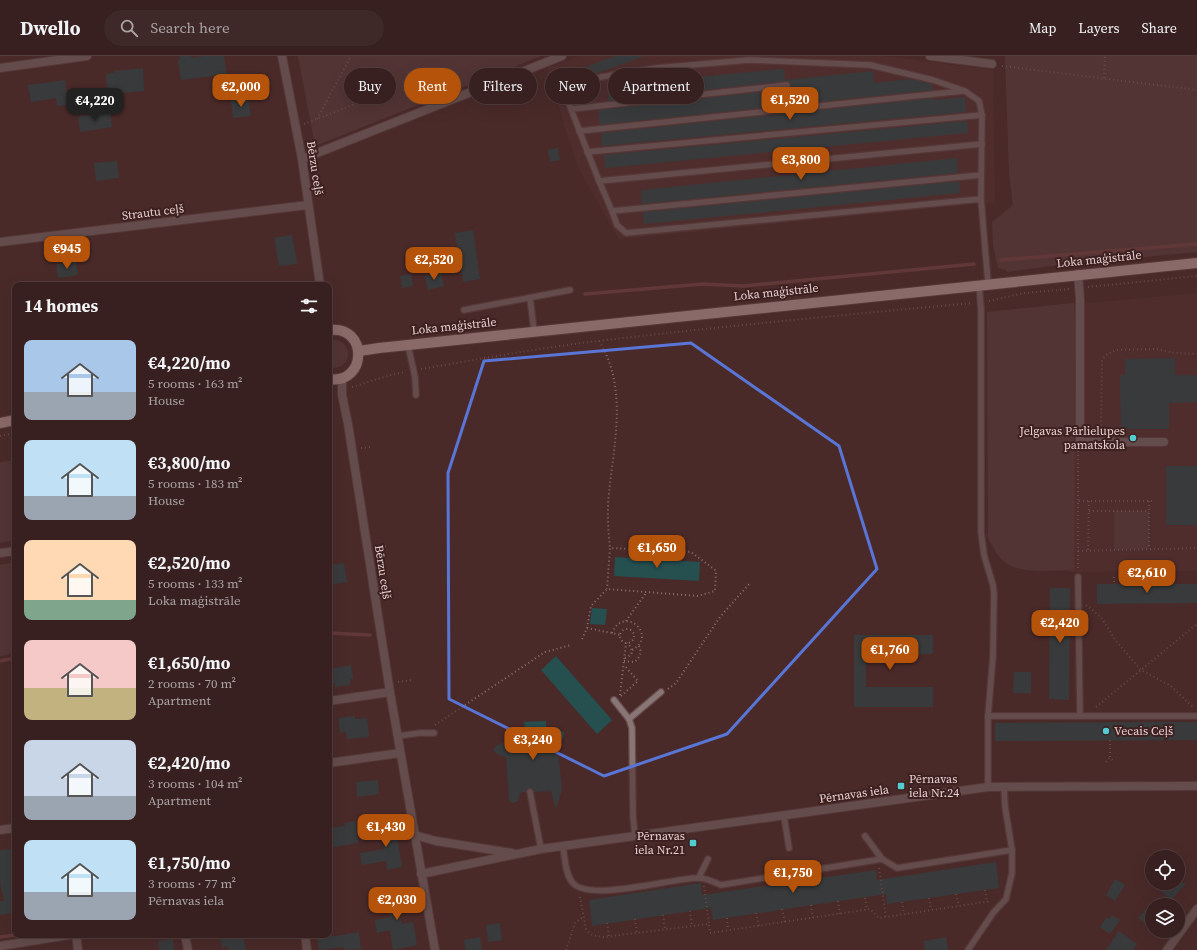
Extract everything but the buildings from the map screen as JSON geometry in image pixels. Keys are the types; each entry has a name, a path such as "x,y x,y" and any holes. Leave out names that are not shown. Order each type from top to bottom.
{"main road":[{"name":"Loka maģistrāle","path":"359,351 408,344 1078,274 1197,263"},
{"path":"332,329 338,329 346,332 357,343 359,351 359,360 350,374 342,378 332,380"},
{"path":"0,423 12,421"}],"street":[{"path":"0,68 87,56"},
{"name":"Bērzu ceļš","path":"282,56 302,159 320,282"},
{"path":"302,159 562,56"},
{"path":"930,56 992,64"},
{"name":"Strautu ceļš","path":"0,242 308,205"},
{"path":"1078,274 1080,288 1080,442 1164,442"},
{"name":"Bērzu ceļš","path":"342,378 342,392 421,874"},
{"path":"0,553 12,551"},
{"path":"332,701 390,692"},
{"path":"332,763 400,753"},
{"name":"Pērnavas iela","path":"516,853 988,787 1197,786"},
{"path":"0,830 12,828"},
{"path":"414,835 436,841 516,853"},
{"path":"435,950 421,874 516,853"},
{"path":"1167,950 1197,909"},
{"path":"0,946 50,938"},
{"path":"76,938 78,950"},
{"path":"186,938 188,950"},
{"path":"305,938 307,950"}],"lane":[{"path":"981,198 626,233 617,225 564,91 601,77 656,68 749,60 870,65 933,80 965,91 979,101 982,115 981,198 983,284 981,302 981,532 984,555 994,593 993,656 988,716 988,787"},
{"path":"572,109 605,104 787,86"},
{"path":"579,131 965,91"},
{"path":"587,152 982,115"},
{"path":"599,181 982,144"},
{"path":"612,211 981,175"},
{"path":"464,310 570,290"},
{"path":"530,298 534,331"},
{"path":"408,344 416,395"},
{"path":"1078,577 1082,716"},
{"path":"630,719 662,692"},
{"path":"614,700 630,719 632,728 633,816 635,836"},
{"path":"988,716 1197,716"},
{"path":"398,736 434,733"},
{"path":"968,950 993,913 1006,899 1012,872 1012,850 1005,806 1004,786"},
{"path":"530,792 541,849"},
{"path":"784,816 789,848"},
{"path":"865,836 880,859 897,868 1012,850"},
{"path":"563,847 567,872 572,882 578,888 603,891 701,878 721,885 880,859"},
{"path":"701,878 708,859"}],"path":[{"path":"317,120 352,56"},
{"path":"1104,78 1105,56"},
{"path":"992,64 1197,90"},
{"path":"296,128 358,104"},
{"path":"342,392 392,374 500,355 599,341 782,321 981,302 999,300 1026,293 1197,276"},
{"path":"582,639 587,628 591,606 607,590 610,548 608,523 609,494 616,442 618,407 610,360 599,341"},
{"path":"1107,435 1101,428 1102,360 1106,355 1116,350 1156,349 1175,354 1197,354"},
{"path":"0,436 12,434"},
{"path":"1078,577 1078,448 1080,442"},
{"path":"1149,501 1149,550"},
{"path":"1079,502 1154,501"},
{"path":"1088,550 1089,502"},
{"path":"1089,511 1149,511"},
{"path":"607,590 698,596 715,591 716,571 691,552 610,548"},
{"path":"1078,551 1197,548"},
{"path":"1114,577 1114,584"},
{"path":"1142,578 1142,584"},
{"path":"1170,578 1170,584"},
{"path":"662,692 676,683 720,617 750,583"},
{"path":"626,621 646,592"},
{"path":"1079,599 1101,617 1116,641 1142,670 1171,686 1197,711"},
{"path":"612,633 618,624 626,621 636,624 640,629 642,638 639,646 632,650 631,655 624,659"},
{"path":"1082,716 1142,670 1197,624"},
{"path":"587,628 620,635"},
{"path":"620,635 625,630 633,632 633,639 626,643"},
{"path":"620,635 622,641 629,645 632,650"},
{"path":"624,665 638,681 620,697 626,643"},
{"path":"420,733 438,724 545,652 571,645"},
{"path":"624,659 634,662 638,659 641,652 639,646"},
{"path":"389,683 411,680"},
{"path":"1110,740 1110,757 1114,762"},
{"path":"1106,762 1110,757"},
{"path":"880,859 886,917"},
{"path":"701,878 710,933 870,909 879,918 1006,899"},
{"path":"578,888 586,928 589,933 594,936 609,936 709,924"},
{"path":"985,890 987,902"},
{"path":"956,894 959,906"},
{"path":"865,898 867,910"},
{"path":"929,898 932,910"},
{"path":"838,901 840,914"},
{"path":"902,902 904,914"},
{"path":"811,905 813,918"},
{"path":"782,909 785,922"},
{"path":"690,911 692,926"},
{"path":"756,913 758,926"},
{"path":"663,915 665,929"},
{"path":"566,950 575,923 584,916"},
{"path":"727,918 728,930"},
{"path":"634,919 637,933"},
{"path":"607,924 609,936"}],"highlighted area":[{"path":"691,343 839,446 877,569 727,734 604,776 449,699 448,473 484,361"}],"shaded area":[{"path":"298,56 541,56 511,68 469,68 469,85 461,88 461,68 404,68 404,104 420,104 315,146"},
{"path":"581,56 884,56 993,70 995,202 619,239 577,166 558,104 600,104 600,68 547,68"},
{"path":"1005,56 1197,56 1197,252 1059,265 1007,272 1006,270 998,268 993,245 992,222 1013,205 1009,173"},
{"name":"Jelgavas Pārlielupes pamatskola","path":"1197,293 1197,571 1068,572 1069,305"},
{"path":"1074,303 1074,570 1026,570 1016,568 1001,559 988,538 987,312"},
{"path":"332,340 340,341 345,345 348,356 342,365 336,368 332,367"},
{"path":"12,460 12,541 0,543 0,462"},
{"path":"1114,511 1149,511 1149,549 1114,550"},
{"path":"12,563 12,654 0,656 0,565"}],"waterway":[{"path":"1001,260 1197,244"},
{"path":"585,294 703,284 744,286 974,264"},
{"path":"332,633 370,635"},
{"path":"0,661 12,659"},
{"path":"0,937 12,935"}],"place":[{"name":"Jelgavas Pārlielupes pamatskola","path":"1133,438"},
{"name":"Vecais Ceļš","path":"1106,731"},
{"name":"Pērnavas iela Nr.24","path":"901,786"},
{"name":"Pērnavas iela Nr.21","path":"693,843"}]}
